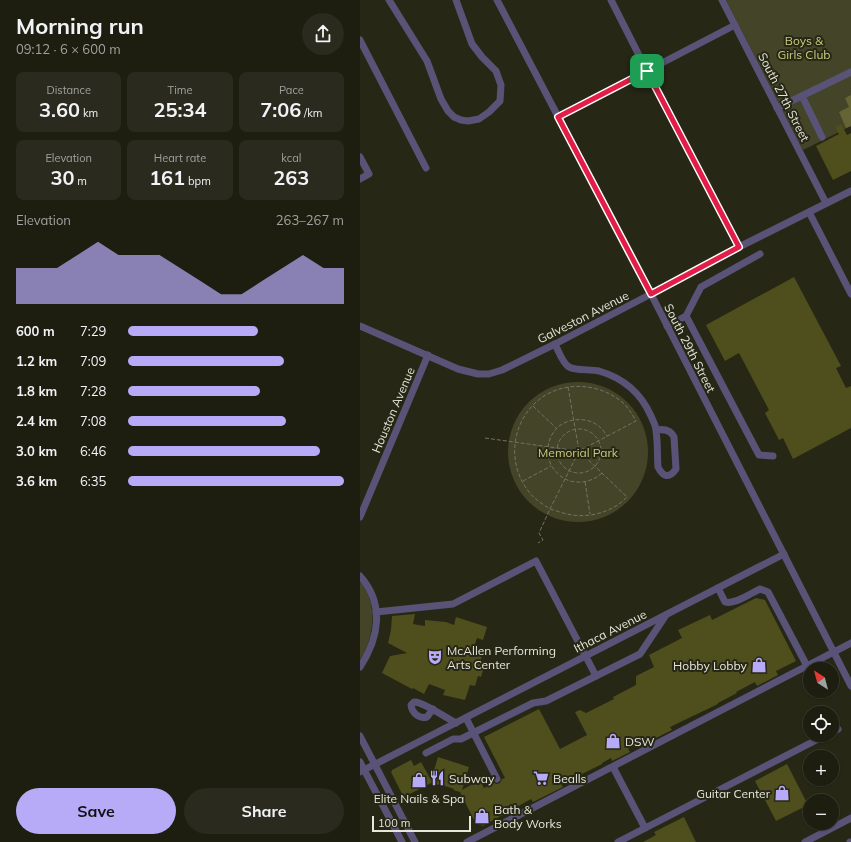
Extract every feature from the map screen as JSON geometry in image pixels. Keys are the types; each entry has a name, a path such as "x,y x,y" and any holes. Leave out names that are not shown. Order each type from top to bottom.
{"street":[{"path":"389,0 427,60 440,99 454,117 468,121 479,119 500,101 501,85 496,71 472,44 456,0"},
{"name":"South 29th Street","path":"498,0 651,294 851,686"},
{"path":"611,0 739,247"},
{"name":"South 27th Street","path":"722,0 826,203"},
{"path":"558,117 734,25"},
{"path":"360,40 426,168"},
{"path":"777,108 851,72"},
{"path":"802,96 822,137"},
{"path":"360,157 369,174 360,179"},
{"name":"Galveston Avenue","path":"360,326 458,369 478,374 489,374 502,370 555,344 739,247 851,191"},
{"path":"808,212 851,294"},
{"path":"666,326 686,316 701,287 760,254"},
{"path":"686,316 759,455 773,456"},
{"path":"555,344 569,368 600,372 617,378 630,386 636,393 648,410 656,430 658,468 661,473 668,476 673,474 676,469 674,437 673,434 668,431 662,429 656,430"},
{"name":"Houston Avenue","path":"360,517 428,356"},
{"name":"Ithaca Avenue","path":"362,771 784,554"},
{"path":"376,612 453,604 536,561 596,676"},
{"path":"360,576 367,584 373,596 376,612 373,642 360,667"},
{"path":"718,588 725,602 729,603 760,589 768,592 805,662"},
{"path":"426,753 453,739 461,739 474,733 533,703 546,701 640,654 666,615"},
{"path":"815,662 851,643"},
{"path":"467,842 803,668"},
{"path":"433,710 456,723"},
{"path":"466,718 497,779"},
{"path":"360,736 415,842"},
{"path":"618,842 812,742"},
{"path":"360,762 362,771 402,842"},
{"path":"614,767 645,828"},
{"path":"804,842 851,818"}],"path":[{"path":"485,438 515,442 547,447 579,451 636,421 630,411 619,400 608,393 599,389 577,386 568,387 559,389 544,396 522,419 515,442 514,454 516,466 522,481 531,495 550,509 582,516 611,509 626,497 579,451 568,387"},
{"path":"533,406 556,428"},
{"path":"602,473 596,478 585,482 576,482 565,479 556,473 551,466 547,447 556,428 573,420 594,422 608,436"},
{"path":"575,429 581,429 595,435 599,441 601,454 599,460 595,466 582,473 569,470 562,465 558,458 558,444 567,432 575,429"},
{"path":"538,542 543,540 539,533 579,451"},
{"path":"522,481 551,466"},
{"path":"585,482 590,515"}],"green space":[{"name":"Boys & Girls Club","path":"726,0 851,0 851,126 803,150"},
{"name":"Memorial Park","path":"585,382 605,387 628,402 643,425 647,438 647,466 643,479 628,502 605,517 592,521 571,522 551,517 528,502 513,479 509,466 508,445 513,425 528,402 551,387 564,383"},
{"path":"360,582 370,600 372,621 369,641 360,660"}],"shaded area":[{"path":"851,95 851,126 846,128 839,112 849,107 845,98"}],"building":[{"path":"841,124 847,135 851,133 851,171 833,180 816,146 839,134 835,127"},
{"path":"794,277 841,366 836,368 846,388 851,386 851,428 793,459 783,438 779,440 765,413 769,410 739,353 725,361 706,325"},
{"path":"756,598 765,600 796,661 776,671 778,675 757,686 755,682 718,704 670,727 672,730 650,741 648,738 628,749 630,752 612,761 611,758 561,784 563,787 533,802 531,799 483,826 475,823 460,792 453,790 454,789 431,783 406,796 403,796 391,772 392,770 411,760 414,766 421,762 431,780 438,757 469,767 462,790 480,780 484,788 494,783 500,783 502,779 505,778 484,737 539,709 560,749 587,735 575,712 580,710 586,713 614,699 613,697 636,685 636,676 654,667 649,655 682,638 678,630 710,615 712,620"},
{"name":"McAllen Performing Arts Center","path":"415,614 413,624 425,626 425,620 446,622 454,625 456,617 487,627 483,640 477,638 473,650 483,653 480,662 485,663 481,677 478,676 475,686 470,685 465,700 443,695 445,690 429,684 424,694 382,673 390,656 407,653 388,643 392,616"},
{"name":"Guitar Center","path":"787,764 803,795 803,808 776,821 755,781"},
{"path":"684,817 696,842 643,842 656,835 654,832"}],"place":[{"name":"McAllen Performing Arts Center","path":"435,657"},
{"name":"Hobby Lobby","path":"759,665"},
{"name":"DSW","path":"613,741"},
{"name":"Subway","path":"437,778"},
{"name":"Bealls","path":"541,778"},
{"name":"Elite Nails & Spa","path":"419,780"},
{"name":"Guitar Center","path":"782,793"},
{"name":"Bath & Body Works","path":"482,816"}],"route":[{"path":"647,71 739,247 651,294 558,117 647,71"}]}
